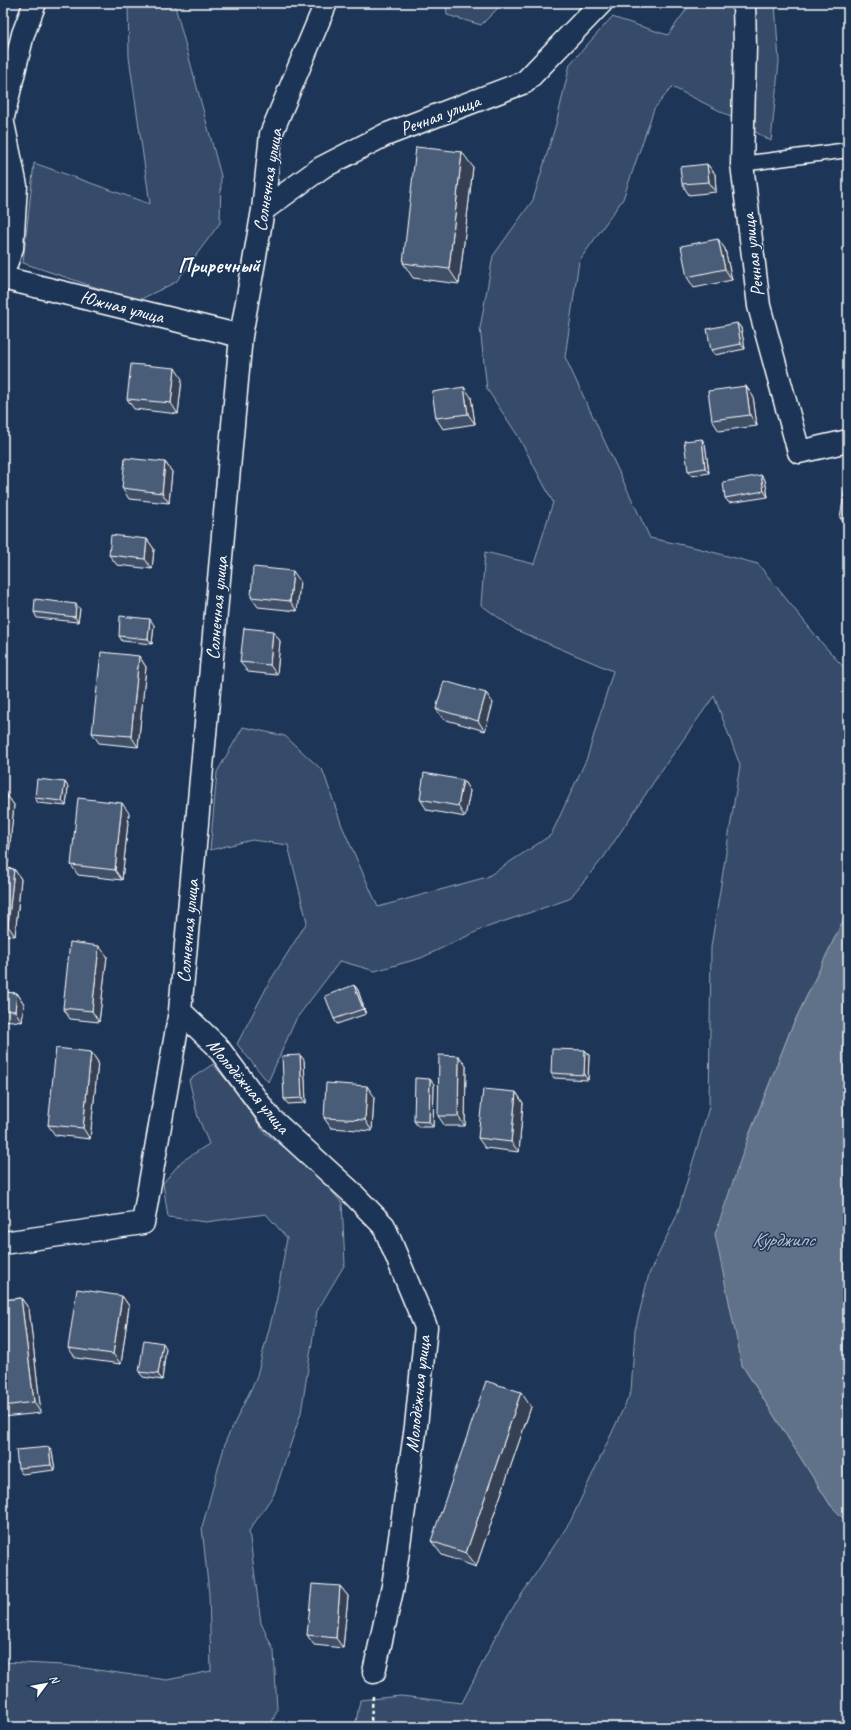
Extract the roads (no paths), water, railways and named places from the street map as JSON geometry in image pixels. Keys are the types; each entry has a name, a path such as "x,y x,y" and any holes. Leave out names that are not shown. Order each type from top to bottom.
{"street":[{"path":"3,117 23,34 35,3"},
{"name":"Солнечная улица","path":"3,1243 143,1223 180,1011 241,336 263,210 271,134 326,3"},
{"name":"Речная улица","path":"263,210 321,168 385,135 526,82 602,3"},
{"name":"Речная улица","path":"744,3 745,47 742,164 759,306 799,452 848,441"},
{"path":"3,123 16,186 12,248 3,272"},
{"name":"Южная улица","path":"3,278 241,336"},
{"name":"Молодёжная улица","path":"180,1011 216,1045 270,1118 350,1191 384,1226 426,1327 416,1426 393,1586 374,1672"}],"lane":[{"path":"742,164 848,150"}],"water":[{"name":"Курджипс","path":"848,910 848,1523 831,1506 742,1365 715,1234 748,1138 791,1029"}],"district":[{"name":"Приречный","path":"219,265"}]}
